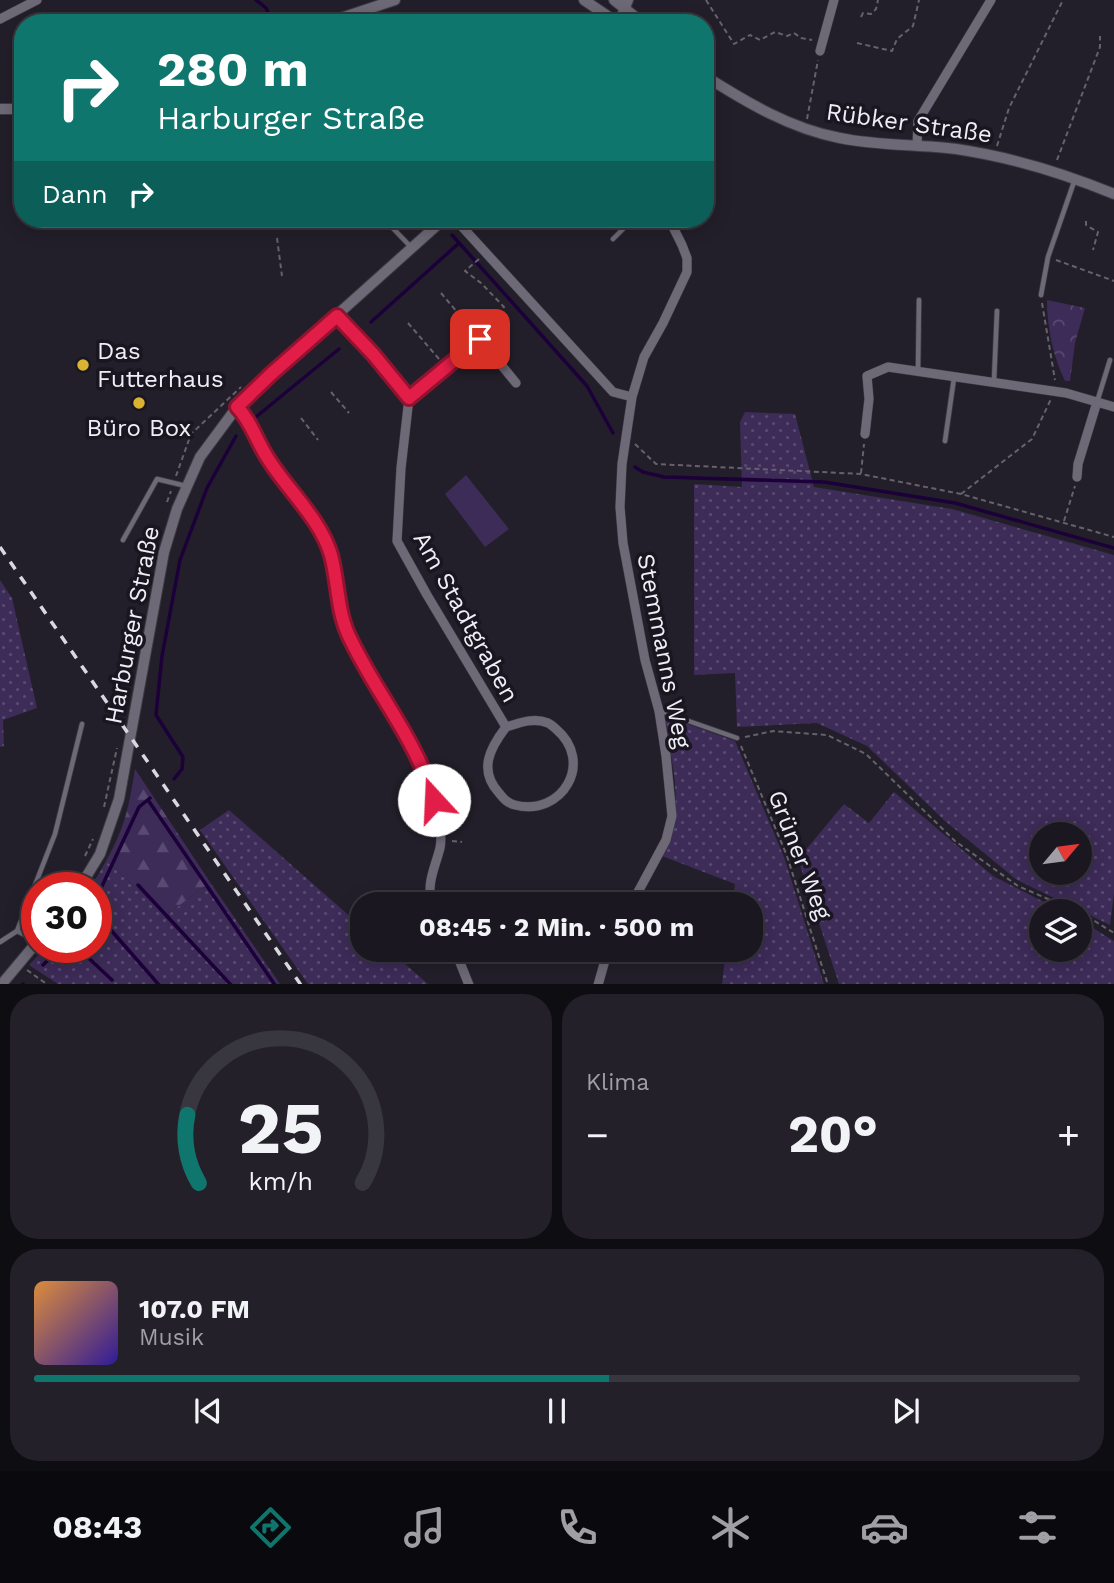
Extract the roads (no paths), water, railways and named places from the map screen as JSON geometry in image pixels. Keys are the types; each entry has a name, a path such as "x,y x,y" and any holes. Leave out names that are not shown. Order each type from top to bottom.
{"street":[{"path":"0,19 37,0"},
{"path":"350,14 395,0"},
{"path":"584,0 605,14"},
{"path":"614,0 627,4"},
{"path":"821,47 834,0"},
{"path":"917,146 918,121 991,0"},
{"name":"Rübker Straße","path":"714,82 759,109 839,138 994,155 1075,178 1114,194"},
{"name":"Harburger Straße","path":"89,872 100,854 120,799 164,552 177,509 200,457 237,407 434,228"},
{"path":"463,228 613,392 632,397"},
{"name":"Stemmanns Weg","path":"638,892 666,840 672,816 659,711 645,660 623,543 620,496 632,397 643,357 663,323 687,272 687,258 674,228"},
{"path":"337,316 409,398 480,339 516,383"},
{"path":"865,434 869,399 867,376 888,367 1054,391 1114,407"},
{"name":"Am Stadtgraben","path":"409,398 401,468 397,541 506,727"},
{"path":"1077,477 1097,402"},
{"path":"237,407 246,416 282,480 322,532 331,555 348,635 405,731 430,786 438,813 441,839 430,877 431,892"},
{"name":"Am Stadtgraben","path":"527,721 548,723 565,737 574,758 573,773 572,779 557,797 540,806 523,807 508,803 492,785 485,766 491,746 506,727 527,721"},
{"path":"2,980 21,961"},
{"path":"460,962 470,984"},
{"path":"598,984 605,962"}],"lane":[{"path":"1041,295 1048,257 1075,178"},
{"path":"393,228 412,248"},
{"path":"612,239 624,228"},
{"path":"918,370 919,300"},
{"path":"994,382 997,311"},
{"path":"1097,402 1110,360"},
{"path":"945,441 954,377"},
{"path":"123,540 157,479 187,487"},
{"path":"659,711 737,738"},
{"path":"0,942 16,932 55,834 82,724"},
{"path":"16,932 21,934"}],"waterway":[{"path":"256,0 269,14"},
{"path":"452,235 587,386 613,433"},
{"path":"371,322 459,243"},
{"path":"257,416 339,349"},
{"path":"174,779 182,769 183,757 156,715 162,656 180,560 207,488 236,436"},
{"path":"635,467 643,472 664,477 824,482 955,503 1114,548"},
{"path":"109,872 139,807 150,798"},
{"path":"148,800 274,984"},
{"path":"138,885 230,984"},
{"path":"112,931 158,984"},
{"path":"94,963 112,980"}],"railway":[{"path":"0,547 300,984"}],"place":[{"name":"Das Futterhaus","path":"83,365"},
{"name":"Büro Box","path":"139,403"}]}
